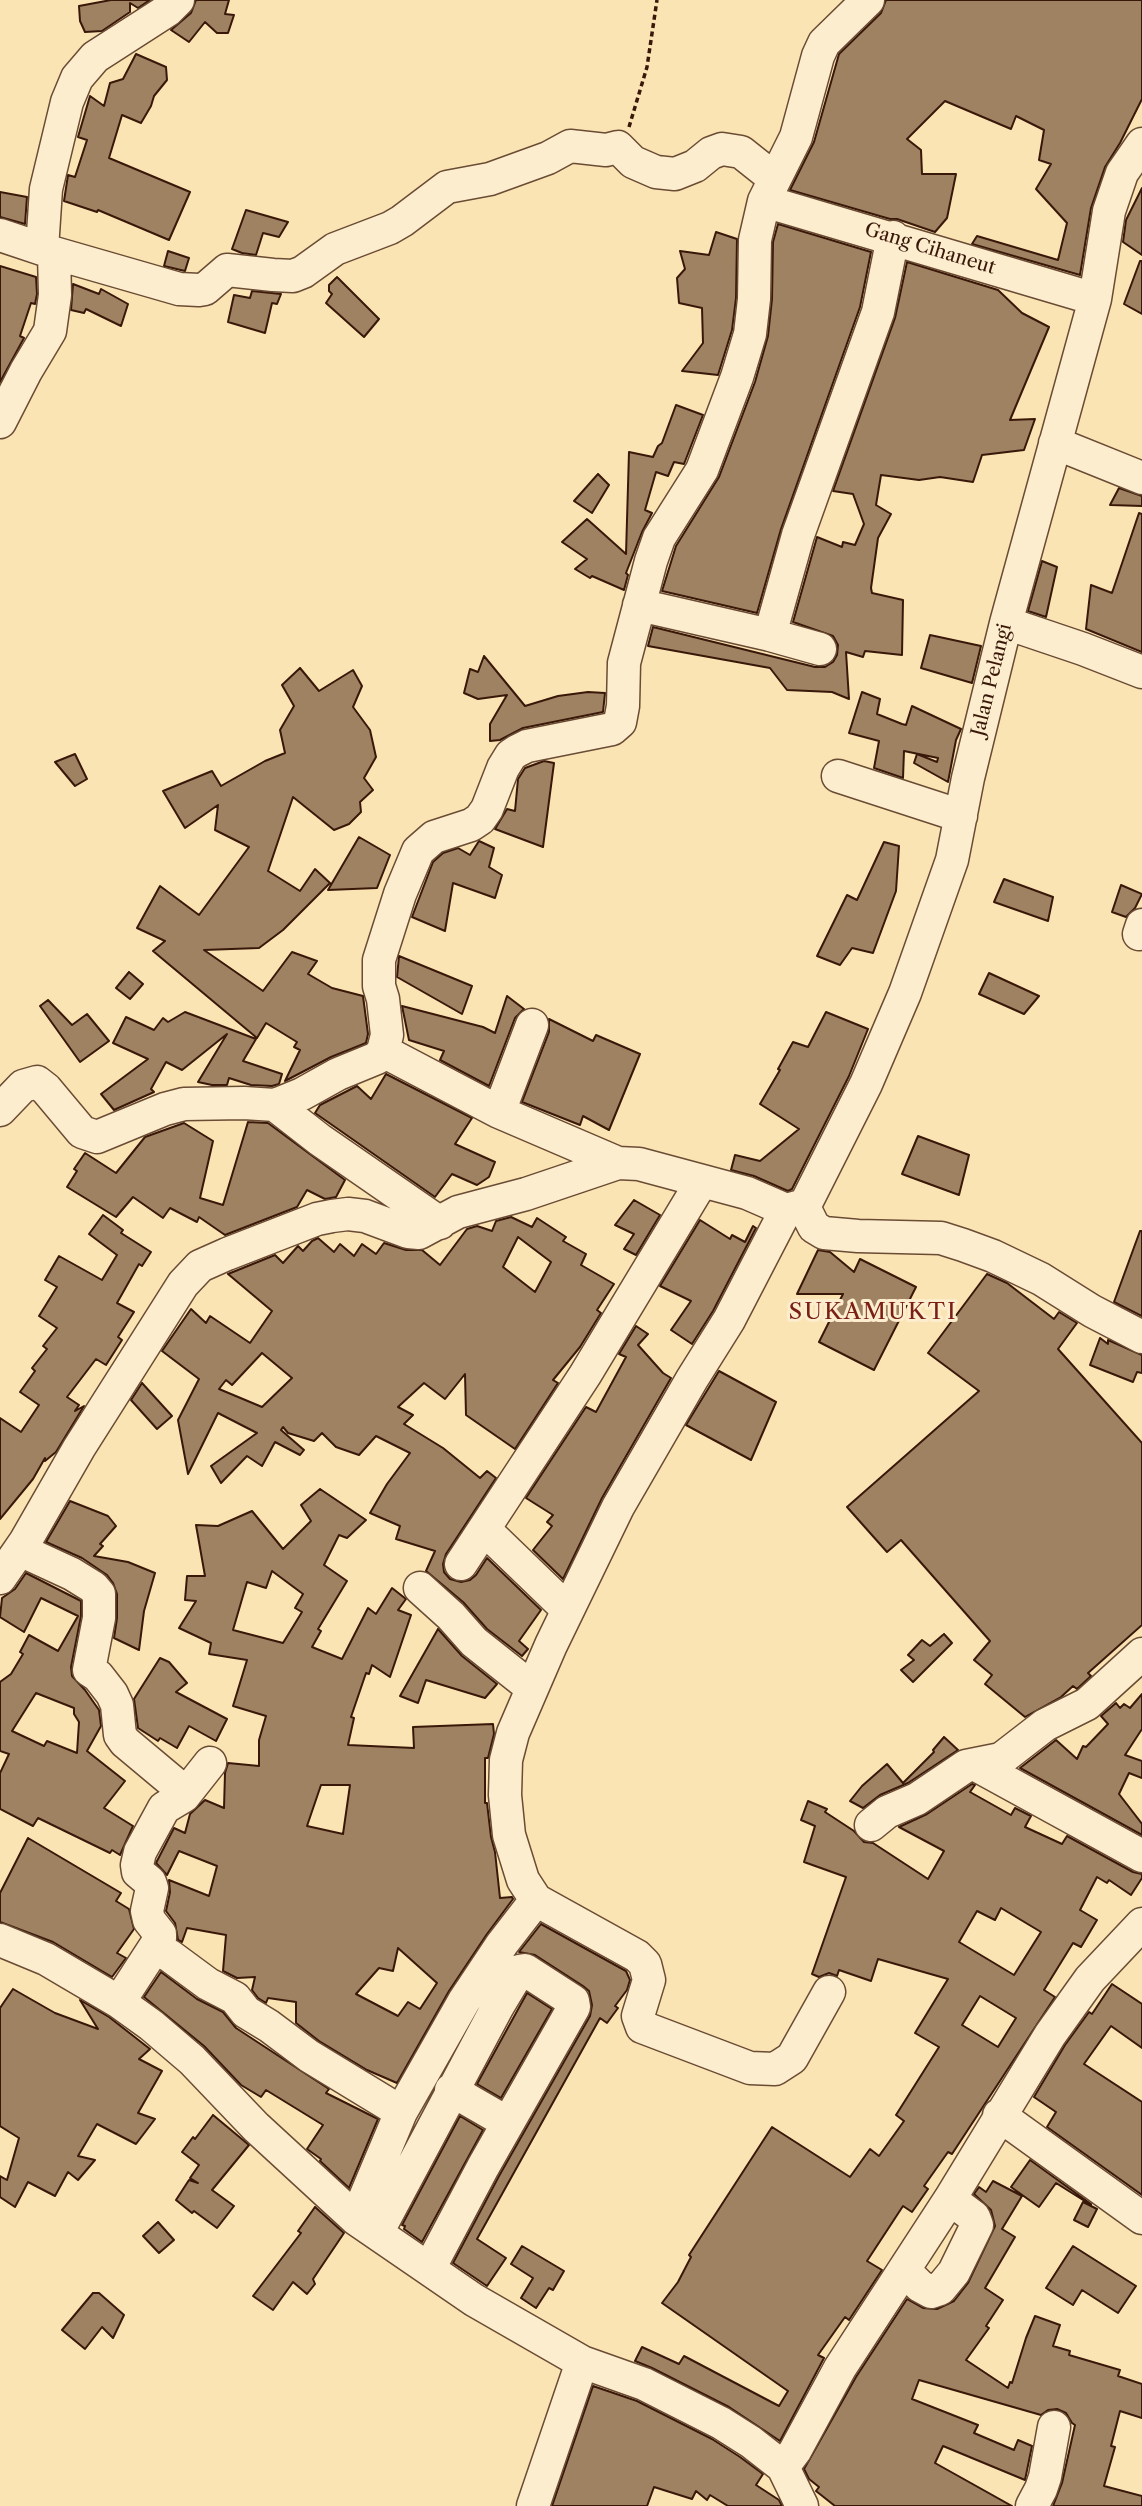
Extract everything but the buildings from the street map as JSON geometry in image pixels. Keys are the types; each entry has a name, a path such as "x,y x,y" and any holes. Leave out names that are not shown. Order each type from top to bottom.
{"street":[{"path":"0,422 50,331 55,295 48,251 46,189 67,102 77,78 95,57 168,10 178,0"},
{"path":"0,1110 23,1086 37,1082 82,1132 97,1137 184,1104 244,1102 275,1105 377,1058 383,1051 387,1035 378,978 379,960 400,894 418,851 434,837 471,825 480,819 510,755 527,746 612,729 620,722 624,663 659,538 702,470 745,352 753,318 755,240 770,190 796,137 824,43 868,0"},
{"name":"Jalan Pelangi","path":"536,1900 523,1880 509,1835 505,1795 506,1760 513,1733 618,1507 796,1208 866,1084 905,993 952,860 968,778 1006,623 1095,299 1104,232 1116,188 1122,173 1142,144"},
{"path":"0,235 191,290 205,289 227,270 293,276 335,250 390,228 447,187 490,179 548,159 570,146 606,150 618,147 633,162 656,172 675,174 695,166 711,153 722,149 741,152 770,190"},
{"name":"Gang Cihaneut","path":"770,190 893,237 1095,299"},
{"path":"771,635 798,535 878,312 893,237"},
{"path":"1055,443 1142,478"},
{"path":"639,605 820,649"},
{"path":"1006,623 1142,672"},
{"path":"838,776 961,816"},
{"path":"499,1112 532,1025"},
{"path":"383,1051 499,1112 618,1163 660,1169 796,1208 806,1212 814,1227 824,1233 941,1238 993,1256 1041,1279 1092,1311 1142,1337"},
{"path":"275,1105 320,1140 440,1223"},
{"path":"0,1578 164,1311 200,1266 317,1219 332,1216 365,1216 413,1234 426,1231 458,1212 526,1194 618,1163"},
{"path":"461,1564 585,1375 702,1181"},
{"path":"484,1529 568,1610"},
{"path":"19,1550 72,1574 99,1594 99,1618 89,1670 98,1676 112,1694 117,1705 120,1735 124,1742 186,1793"},
{"path":"420,1588 451,1616 474,1642 532,1688"},
{"path":"871,1825 887,1812 917,1799 966,1766 1001,1759 1045,1725 1087,1704 1142,1654"},
{"path":"119,2002 156,1948 160,1934 149,1920 152,1888 150,1882 138,1872 136,1865 140,1852 164,1808 186,1793 210,1763"},
{"path":"976,1765 1142,1856"},
{"path":"366,2226 401,2112 464,2001 502,1944 536,1900 637,1955 645,1964 649,1980 638,2016 642,2027 750,2067 775,2069 792,2058 829,1992"},
{"path":"783,2467 795,2451 840,2368 950,2199 1050,2035 1090,1979 1142,1924"},
{"path":"0,1940 46,1959 119,2002 151,2025 192,2060 256,2127 366,2226 474,2300 582,2362 644,2384 721,2423 751,2442 783,2467 802,2506"},
{"path":"156,1948 208,1984 235,1998 246,2012 309,2056 401,2112"},
{"path":"366,2226 451,2090 519,1970 525,1969 575,2004 429,2269"},
{"path":"451,2090 508,2123"},
{"path":"999,2115 1142,2218"},
{"path":"904,2270 920,2286 931,2292 940,2289 954,2272 977,2225 974,2217 950,2199"},
{"path":"533,2506 582,2362"},
{"path":"1032,2506 1045,2477 1054,2427"}],"path":[{"path":"618,147 628,129 647,68 657,0"}],"district":[{"name":"SUKAMUKTI","path":"873,1312"}]}
